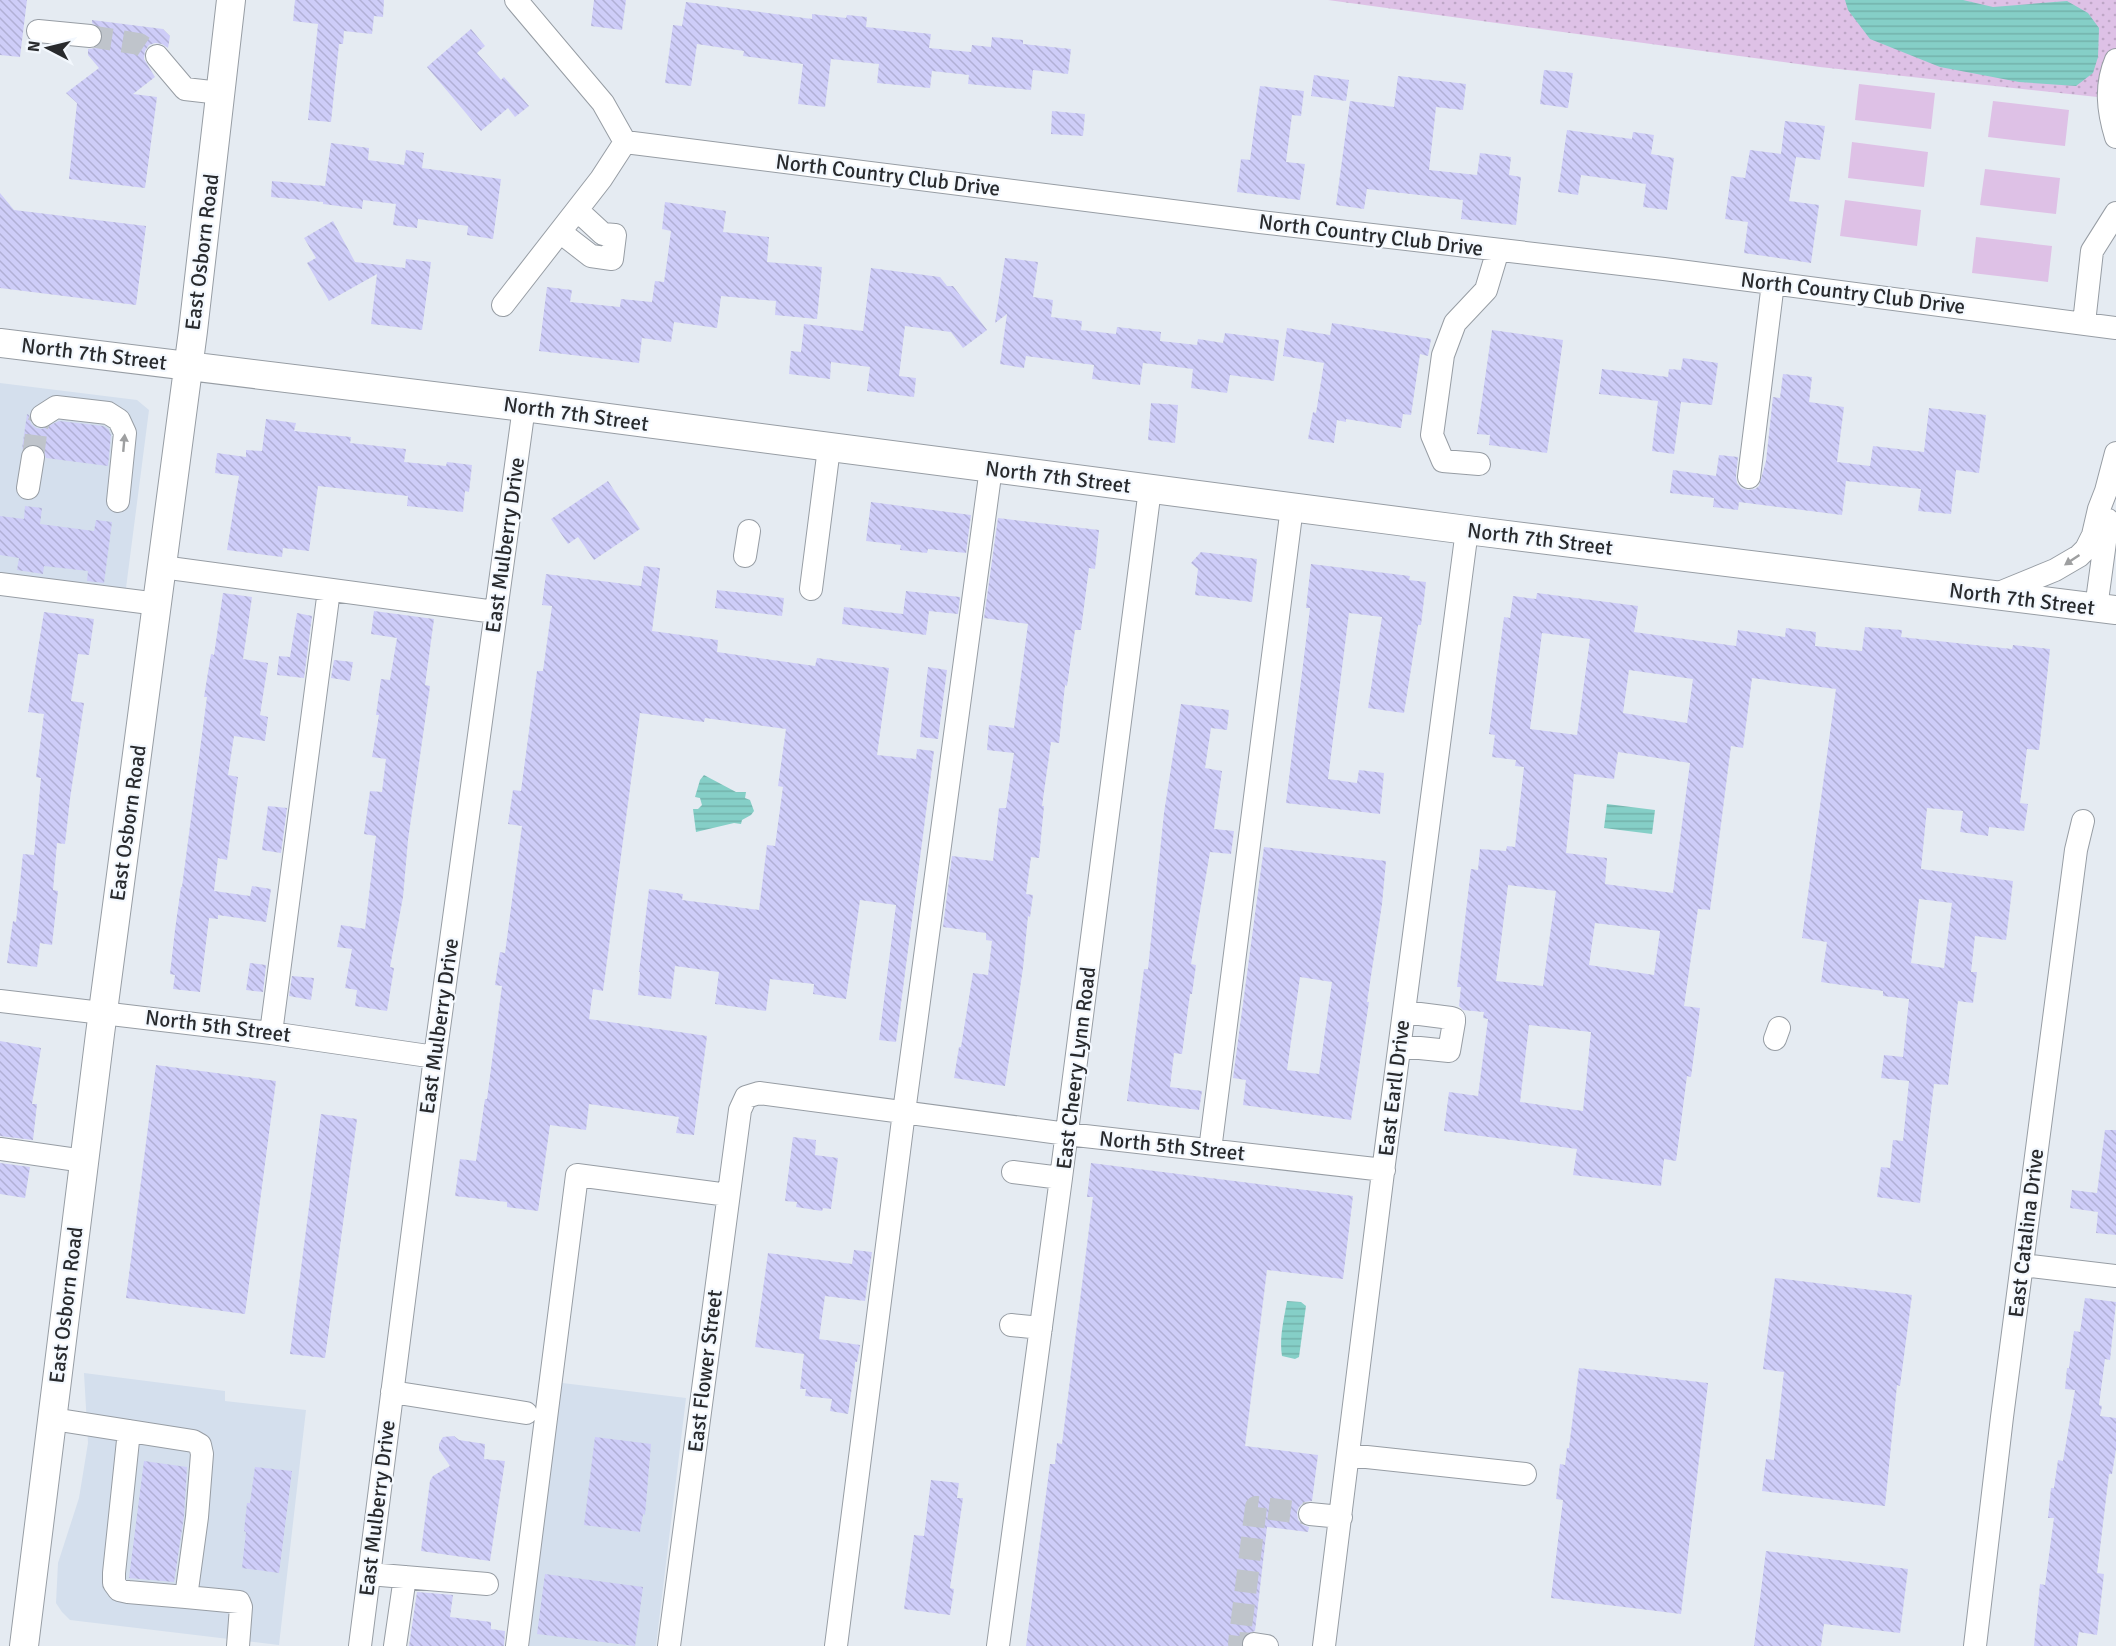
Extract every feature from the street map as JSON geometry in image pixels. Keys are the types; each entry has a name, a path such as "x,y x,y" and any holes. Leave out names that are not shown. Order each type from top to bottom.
{"main road":[{"name":"East Osborn Road","path":"24,1646 103,1012 188,366 231,0"},
{"name":"North 7th Street","path":"0,343 524,407 1467,530 2106,609"}],"street":[{"path":"503,304 578,210 625,142 603,103 516,0"},
{"path":"38,31 90,36"},
{"path":"157,56 185,89 220,93"},
{"path":"2116,60 2108,95 2116,137"},
{"name":"North Country Club Drive","path":"625,142 1773,283 2116,328"},
{"path":"560,232 591,256 612,259 615,235 603,234 578,210"},
{"path":"2084,323 2092,252 2116,213"},
{"path":"1479,464 1443,461 1432,435 1443,354 1455,323 1486,290 1498,250"},
{"path":"1749,477 1773,283"},
{"path":"42,416 56,407 108,413 119,420 125,433 118,501"},
{"name":"East Mulberry Drive","path":"360,1646 435,1057 524,407"},
{"path":"811,589 829,448"},
{"path":"1993,595 2055,570 2079,556 2086,549 2093,535 2116,453"},
{"path":"28,488 33,457"},
{"path":"836,1646 904,1112 991,468"},
{"name":"East Cheery Lynn Road","path":"998,1646 1150,489"},
{"path":"2106,491 2109,513 2106,609"},
{"path":"1210,1150 1292,507"},
{"name":"East Earll Drive","path":"1324,1646 1467,530"},
{"path":"746,556 749,531"},
{"path":"162,567 495,612"},
{"path":"0,584 158,604"},
{"path":"271,1033 329,590"},
{"name":"East Catalina Drive","path":"1975,1646 2076,849 2083,821"},
{"name":"North 5th Street","path":"0,1001 271,1033 435,1057"},
{"path":"1400,1046 1449,1051 1454,1022 1451,1018 1404,1012"},
{"name":"North 5th Street","path":"746,1097 759,1093 1067,1134 1384,1170"},
{"name":"East Flower Street","path":"669,1646 728,1195 740,1110 746,1097"},
{"path":"0,1149 84,1161"},
{"path":"1013,1172 1061,1178"},
{"path":"517,1646 578,1175 728,1195"},
{"path":"2022,1265 2116,1276"},
{"path":"1011,1325 1041,1328"},
{"path":"392,1392 526,1413"},
{"path":"52,1419 193,1441 201,1445 197,1517 186,1597"},
{"path":"129,1431 114,1583 119,1590 128,1592 239,1602 242,1607 238,1646"},
{"path":"1348,1455 1525,1474"},
{"path":"1310,1514 1341,1517"},
{"path":"369,1574 487,1584"},
{"path":"395,1646 405,1577"}],"shaded area":[{"path":"1328,0 2116,0 2116,99 1820,67"},
{"path":"1845,0 1963,0 1993,7 2067,1 2088,13 2099,28 2098,57 2093,73 2076,86 2019,82 1940,67 1870,39 1848,10"},
{"path":"1859,84 1935,93 1931,129 1855,120"},
{"path":"1993,101 2069,110 2065,146 1988,137"},
{"path":"1852,142 1928,152 1924,187 1848,178"},
{"path":"1985,169 2060,178 2056,214 1980,205"},
{"path":"1845,200 1921,210 1917,246 1840,236"},
{"path":"1976,237 2052,246 2048,282 1972,273"},
{"path":"0,383 137,400 149,410 126,588 0,573"},
{"path":"704,775 736,792 746,792 745,798 750,800 754,811 751,815 742,820 741,824 734,823 696,832 693,809 698,809 702,805 700,798 695,797 700,780"},
{"path":"1607,804 1655,810 1652,834 1604,828"},
{"path":"1287,1301 1301,1302 1306,1306 1299,1357 1295,1359 1282,1356 1281,1349"},
{"path":"84,1373 225,1391 225,1401 306,1410 279,1645 70,1620 62,1612 56,1603 58,1563 79,1498 88,1443"},
{"path":"546,1381 686,1398 656,1646 514,1646"}],"building":[{"path":"0,0 27,0 20,57 0,55"},
{"path":"295,0 384,0 383,17 374,16 372,34 344,31 343,44 339,44 331,122 308,120 318,24 293,21"},
{"path":"594,0 626,0 622,30 591,26"},
{"path":"686,2 812,19 812,14 846,18 847,15 867,17 866,27 931,34 929,48 971,52 972,45 991,47 992,37 1023,40 1023,44 1071,49 1068,74 1033,70 1031,90 968,84 969,75 932,71 930,88 877,83 879,64 831,59 825,107 798,104 803,64 743,56 744,51 697,44 691,86 665,83 673,25 682,26"},
{"path":"92,20 163,29 170,36 168,48 155,43 149,45 145,51 144,59 155,77 133,94 157,97 145,188 69,179 77,103 66,93 99,68 88,55 88,49 96,48 103,38 102,30 92,23"},
{"path":"471,29 485,46 477,53 501,80 504,77 529,106 515,117 508,108 481,131 427,67"},
{"path":"1544,70 1573,73 1568,108 1540,104"},
{"path":"1314,75 1349,80 1346,101 1311,96"},
{"path":"1398,76 1466,84 1463,110 1436,107 1429,170 1477,175 1480,153 1511,157 1509,175 1521,177 1516,225 1461,219 1463,200 1367,189 1364,209 1336,205 1350,101 1394,107"},
{"path":"1260,86 1304,91 1301,116 1292,115 1286,162 1305,164 1300,200 1237,192 1241,159 1250,160"},
{"path":"1052,111 1085,114 1083,136 1051,134"},
{"path":"1785,121 1825,126 1820,160 1796,157 1789,201 1819,205 1811,263 1744,253 1748,222 1725,219 1731,176 1745,178 1750,150 1781,154"},
{"path":"1567,130 1632,139 1633,132 1654,135 1651,154 1674,158 1667,210 1643,207 1646,184 1581,175 1578,195 1558,192"},
{"path":"331,143 369,148 368,160 404,165 406,150 424,153 422,168 501,179 493,239 467,235 468,226 418,219 417,228 393,225 396,204 363,200 362,209 323,204 323,202 271,197 272,181 325,186"},
{"path":"0,193 14,210 146,226 136,305 0,288"},
{"path":"665,202 726,211 723,232 769,237 767,262 822,267 817,319 775,315 776,301 721,296 717,328 674,322 671,342 642,338 639,363 539,351 547,287 572,290 570,302 620,307 621,299 652,302 655,281 664,282 671,231 662,229"},
{"path":"333,221 355,262 405,268 406,259 431,262 422,330 371,324 377,274 329,301 307,263 316,258 304,238"},
{"path":"1005,258 1038,262 1033,297 1053,300 1051,317 1082,321 1081,330 1116,334 1117,327 1161,332 1160,341 1197,345 1198,339 1223,343 1225,333 1279,340 1274,381 1230,375 1227,393 1191,388 1193,369 1143,363 1140,385 1092,379 1094,365 1026,356 1024,368 1000,364 1007,314 995,323"},
{"path":"871,268 940,277 947,286 953,286 987,330 963,348 951,332 905,326 899,376 916,378 914,397 867,391 870,367 831,362 830,379 789,374 791,351 801,352 804,324 863,331"},
{"path":"1332,323 1431,339 1428,356 1420,354 1411,415 1403,414 1401,428 1346,419 1346,422 1337,420 1334,443 1308,439 1313,412 1316,413 1324,363 1283,356 1287,328 1330,335"},
{"path":"1492,330 1563,340 1547,453 1489,445 1490,435 1477,434"},
{"path":"1683,358 1718,363 1712,405 1681,402 1674,454 1652,451 1658,401 1599,394 1602,369 1668,377 1669,369 1681,370"},
{"path":"1783,374 1812,377 1809,402 1844,407 1837,462 1870,466 1873,446 1924,452 1929,408 1986,415 1979,473 1956,470 1951,514 1918,511 1921,489 1846,481 1842,515 1739,502 1738,510 1713,507 1714,498 1670,493 1673,470 1716,476 1719,455 1738,457 1736,476 1741,488 1748,490 1759,486 1766,461 1773,397 1780,398"},
{"path":"1151,403 1178,405 1175,443 1148,440"},
{"path":"27,414 31,424 36,428 42,429 59,421 103,426 108,429 111,435 108,466 46,458 42,447 36,444 22,449"},
{"path":"266,419 296,423 294,431 351,437 350,443 406,449 404,462 446,466 447,462 472,465 469,492 465,491 463,512 407,506 408,496 318,486 309,551 283,548 282,557 227,550 239,476 215,473 217,453 246,457 246,450 262,451"},
{"path":"608,481 640,529 594,560 578,537 568,544 551,519"},
{"path":"871,502 971,515 966,553 928,549 927,553 900,550 901,545 866,541"},
{"path":"25,506 42,508 40,524 94,531 96,520 112,522 104,583 87,581 88,571 44,566 43,574 17,570 19,558 0,555 0,516 24,519"},
{"path":"998,518 1099,530 1095,569 1089,568 1081,630 1075,630 1067,686 1065,685 1059,743 1051,742 1042,806 1044,806 1039,858 1031,857 1026,894 1033,895 1030,917 1028,916 1023,968 1005,1086 954,1078 973,973 988,975 992,941 986,940 986,933 943,927 952,856 993,861 999,808 1006,808 1014,753 987,750 989,725 1014,728 1028,624 984,618"},
{"path":"1201,552 1257,559 1252,602 1195,595 1198,569 1191,563"},
{"path":"1311,564 1410,576 1409,580 1426,582 1421,625 1418,625 1404,713 1368,708 1382,617 1349,613 1328,779 1357,783 1359,770 1384,773 1380,814 1286,803 1310,608 1306,608"},
{"path":"644,566 660,568 652,631 718,640 717,652 815,666 817,658 889,668 877,755 916,759 917,749 934,751 896,1042 879,1040 896,905 860,900 846,999 813,994 814,984 770,979 766,1011 715,1004 719,972 675,966 671,999 638,995 649,889 683,894 682,900 759,910 767,845 775,846 783,787 778,786 786,729 705,718 704,722 640,713 603,991 593,989 589,1019 707,1036 694,1135 676,1133 679,1117 589,1104 586,1130 550,1125 538,1211 507,1207 507,1202 455,1196 460,1159 476,1161 485,1099 487,1099 502,986 495,985 500,952 505,953 522,826 508,824 513,790 521,791 537,671 543,671 552,606 542,605 546,574 641,586"},
{"path":"717,590 784,598 782,616 715,608"},
{"path":"906,591 960,597 958,614 929,611 926,635 842,624 844,607 903,614"},
{"path":"223,593 252,597 243,659 268,663 260,715 268,717 265,741 234,736 228,775 238,777 227,860 218,858 214,891 250,896 252,886 271,889 266,922 218,915 218,919 209,918 200,992 173,989 175,975 170,974 207,697 204,697 211,654 214,655"},
{"path":"1537,593 1638,606 1634,632 1736,646 1738,630 1785,637 1786,628 1816,632 1815,646 1862,651 1865,627 1902,630 1901,637 2012,649 2013,645 2050,649 2039,750 2027,749 2020,803 2028,804 2024,831 1989,827 1988,836 1960,832 1963,811 1927,808 1921,869 2013,881 2006,940 1975,936 1971,972 1977,972 1973,1003 1958,1001 1948,1085 1934,1084 1920,1203 1877,1197 1881,1167 1890,1168 1893,1140 1903,1141 1909,1081 1881,1078 1884,1055 1903,1057 1909,999 1883,996 1883,991 1821,982 1827,942 1802,938 1836,689 1752,678 1743,748 1731,746 1710,910 1698,909 1684,1006 1700,1008 1691,1077 1687,1076 1676,1161 1664,1159 1661,1186 1573,1175 1577,1149 1444,1131 1449,1092 1478,1096 1488,1019 1483,1018 1484,1012 1463,1010 1459,1006 1461,987 1457,987 1471,869 1478,870 1480,849 1506,851 1507,846 1515,847 1524,767 1515,766 1516,760 1492,757 1495,735 1489,734 1504,617 1510,618 1513,596 1536,599","holes":["1542,633 1590,639 1577,735 1530,729","1629,670 1693,679 1687,723 1623,713","1618,752 1690,763 1673,893 1605,884 1607,858 1566,853 1574,774 1614,779","1508,885 1556,891 1543,986 1496,981","1919,899 1952,903 1944,968 1911,963","1595,923 1660,931 1654,975 1589,965","1529,1025 1591,1032 1583,1111 1520,1102"]},
{"path":"374,611 434,619 425,685 430,686 408,840 403,897 390,967 394,968 387,1011 355,1006 357,990 345,988 352,949 337,947 341,925 365,929 376,836 364,834 370,791 382,792 386,759 372,757 379,715 376,715 381,679 390,680 397,638 371,634"},
{"path":"44,612 94,619 89,655 78,654 71,701 84,703 65,844 57,843 53,890 58,891 52,945 40,943 37,967 7,963 13,921 16,922 23,854 34,855 41,778 36,777 44,714 28,712"},
{"path":"297,613 312,616 304,678 277,675 279,656 290,657"},
{"path":"334,660 353,662 350,681 331,678"},
{"path":"928,667 947,670 938,739 920,737"},
{"path":"1181,704 1229,710 1227,730 1211,728 1205,768 1222,771 1214,829 1234,831 1231,854 1210,852 1191,964 1196,965 1182,1054 1174,1053 1170,1087 1202,1091 1199,1110 1127,1101 1144,969 1148,969 1164,813"},
{"path":"268,806 287,808 281,853 262,850"},
{"path":"1264,847 1386,861 1367,1002 1369,1002 1351,1120 1243,1105 1246,1080 1233,1078","holes":["1300,977 1332,982 1319,1074 1287,1070"]},
{"path":"250,963 266,965 263,992 246,990"},
{"path":"292,976 314,978 311,1000 289,996"},
{"path":"0,1041 41,1048 32,1104 37,1104 33,1140 0,1136"},
{"path":"156,1065 276,1081 245,1314 126,1298"},
{"path":"321,1114 357,1119 325,1358 290,1354"},
{"path":"2105,1130 2116,1130 2116,1235 2096,1233 2098,1212 2070,1208 2072,1190 2097,1193"},
{"path":"793,1137 816,1140 815,1155 838,1158 831,1209 823,1208 822,1211 796,1207 797,1202 785,1201"},
{"path":"0,1163 30,1167 25,1198 0,1194"},
{"path":"1091,1163 1353,1196 1343,1279 1267,1270 1245,1446 1318,1455 1312,1501 1304,1502 1297,1512 1298,1520 1309,1527 1308,1532 1267,1527 1255,1631 1244,1635 1241,1646 1026,1646 1050,1464 1055,1464 1057,1443 1062,1444 1093,1197 1087,1197"},
{"path":"854,1250 872,1252 865,1301 825,1296 819,1339 860,1345 857,1362 855,1362 848,1414 830,1411 832,1399 805,1396 806,1389 800,1389 804,1354 755,1347 768,1253 852,1264"},
{"path":"1775,1278 1912,1295 1900,1386 1897,1385 1885,1506 1762,1491 1766,1459 1774,1460 1784,1372 1763,1369"},
{"path":"2085,1298 2116,1302 2110,1360 2105,1359 2099,1405 2102,1406 2100,1416 2116,1418 2116,1449 2112,1474 2109,1474 2097,1573 2104,1574 2097,1635 2079,1632 2077,1646 2034,1646 2040,1584 2045,1585 2054,1518 2048,1518 2051,1488 2054,1488 2058,1460 2063,1461 2075,1390 2065,1389 2067,1368 2069,1368 2074,1331 2080,1332"},
{"path":"1579,1368 1708,1383 1681,1614 1551,1598 1563,1500 1556,1499 1560,1464 1565,1465 1567,1448 1569,1448"},
{"path":"454,1436 459,1440 485,1444 484,1459 505,1461 490,1561 421,1551 430,1481 433,1476 450,1466 439,1450 439,1444 443,1437"},
{"path":"595,1437 651,1444 645,1515 643,1514 640,1532 584,1525"},
{"path":"144,1461 187,1467 184,1516 174,1582 129,1578"},
{"path":"255,1467 292,1471 279,1573 242,1568 247,1503 250,1503"},
{"path":"931,1480 959,1483 957,1498 963,1498 950,1588 954,1589 950,1615 904,1609 914,1535 924,1536"},
{"path":"1766,1551 1908,1569 1900,1633 1824,1624 1821,1646 1754,1646"},
{"path":"545,1574 643,1587 635,1646 537,1634"},
{"path":"417,1592 453,1595 450,1617 491,1622 491,1629 505,1631 504,1646 409,1646"}],"tunnel":[{"path":"90,36 139,44 157,56"},
{"path":"33,457 37,426 42,416"},
{"path":"1254,1644 1239,1643 1256,1507 1310,1514"}]}
